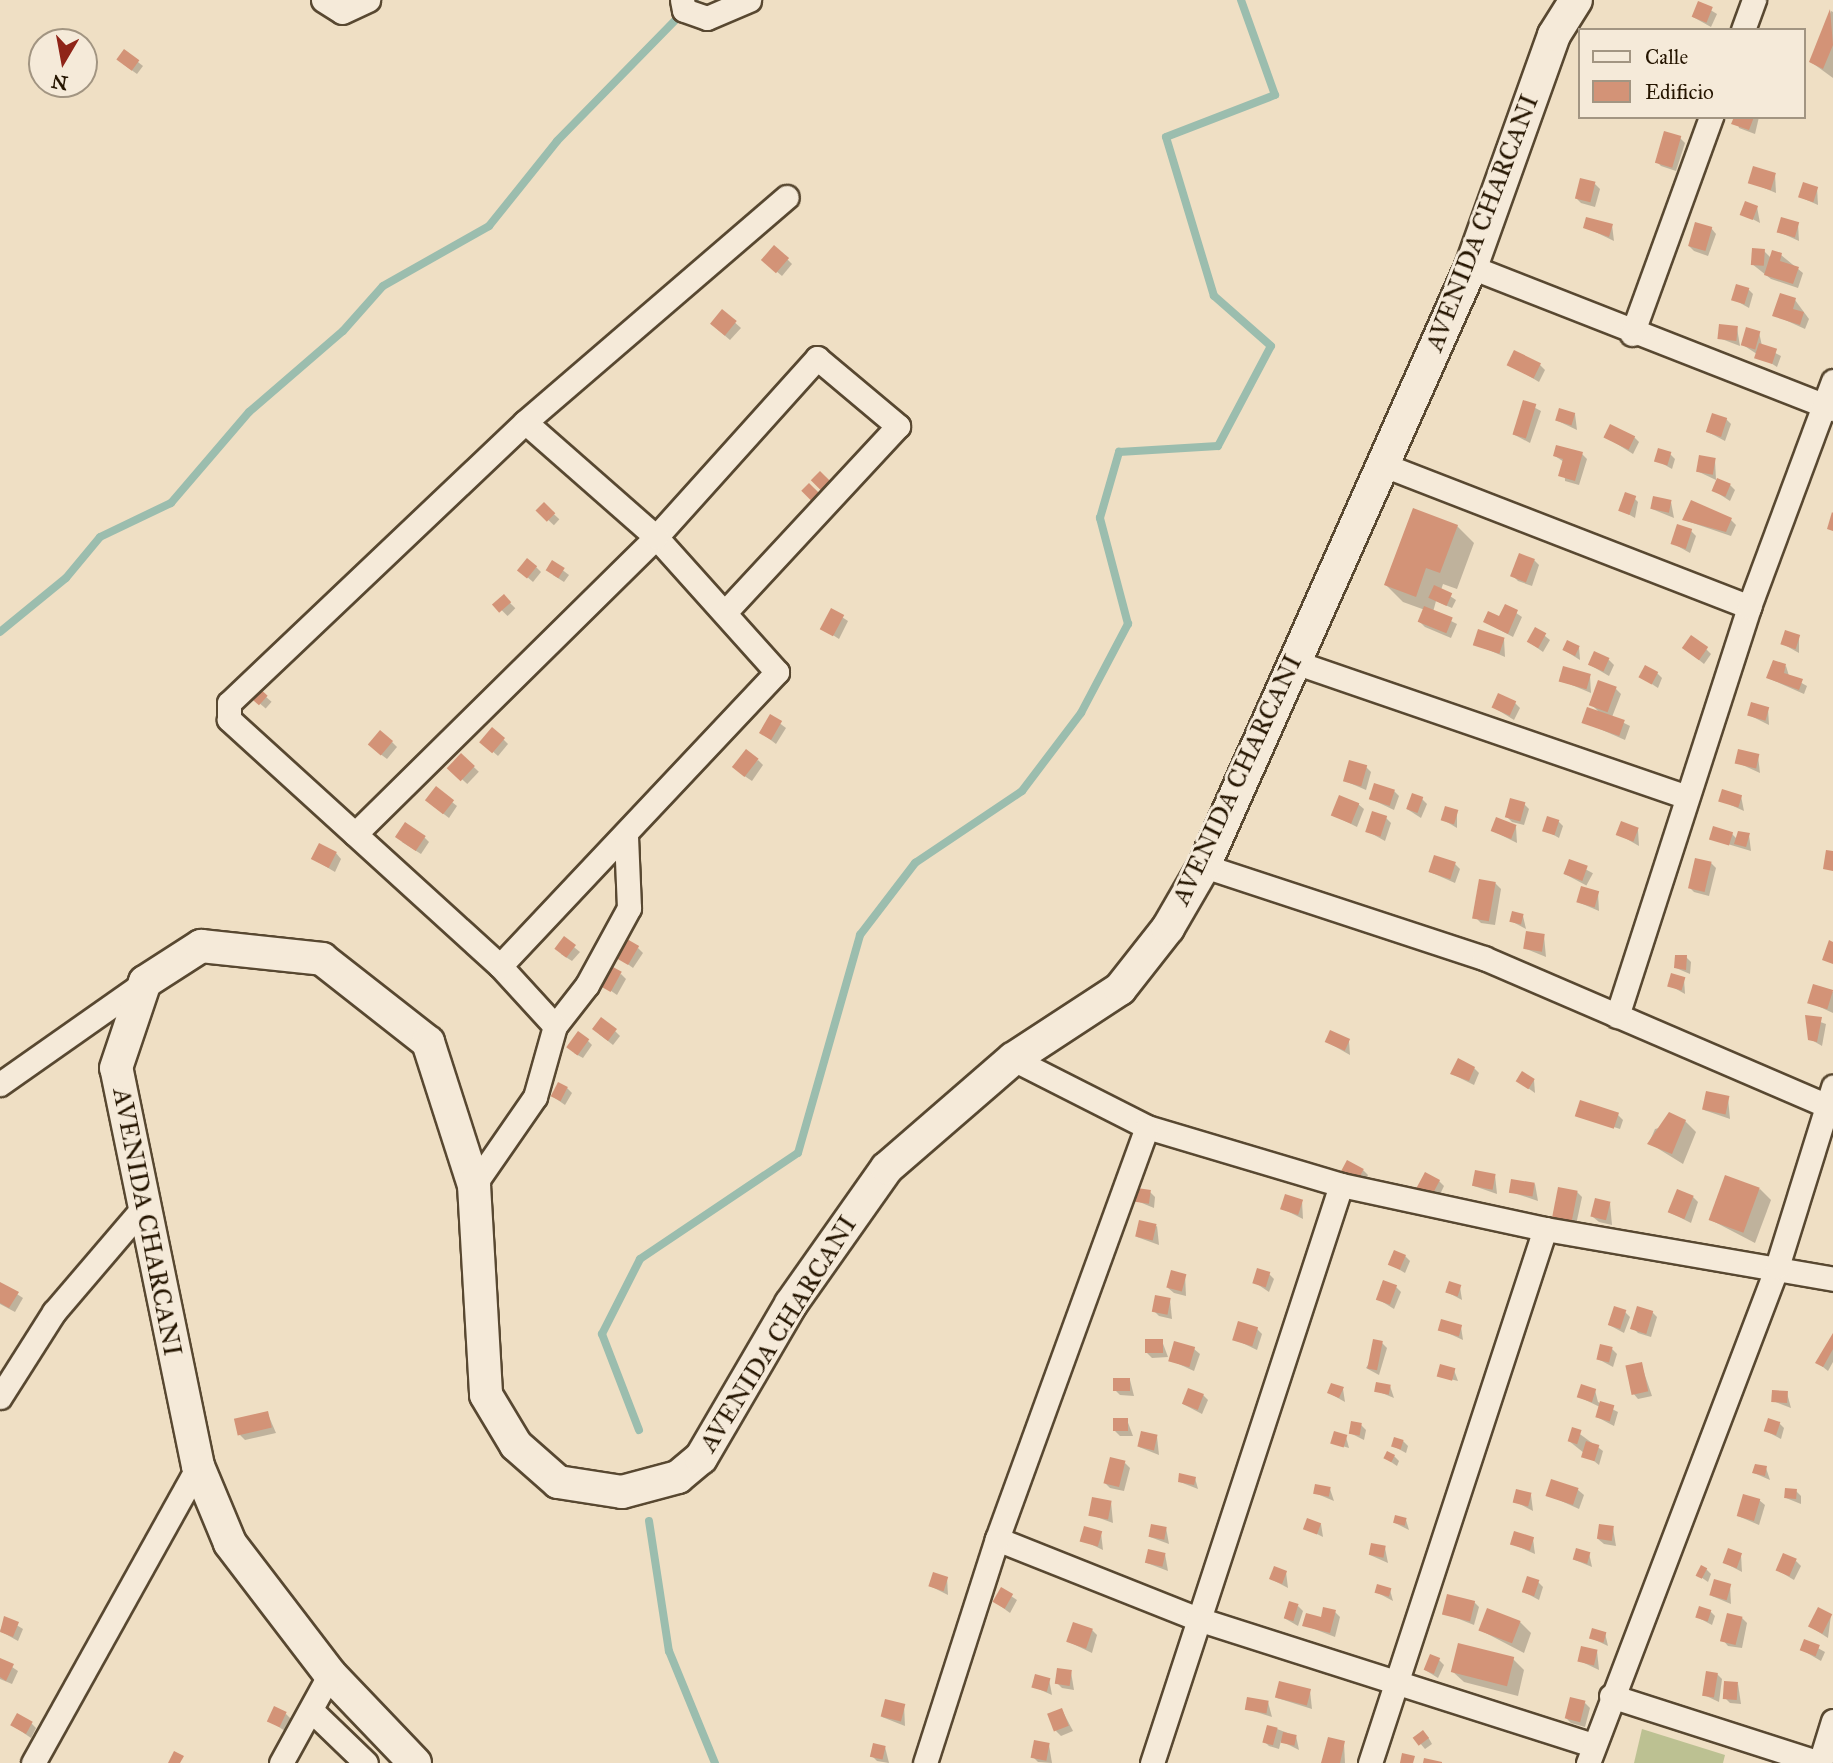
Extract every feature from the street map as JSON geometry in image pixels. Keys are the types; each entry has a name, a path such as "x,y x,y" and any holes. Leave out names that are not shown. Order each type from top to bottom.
{"main road":[{"name":"AVENIDA CHARCANI","path":"410,1761 330,1674 230,1543 198,1466 141,1210 116,1068 145,982 201,946 322,959 428,1042 474,1185 486,1395 516,1445 558,1482 622,1492 678,1477 701,1458 790,1304 887,1168 1013,1059 1120,989 1168,928 1204,866 1292,661 1471,267 1554,35 1576,0"}],"street":[{"path":"323,0 342,12 368,0"},
{"path":"682,0 684,10 707,18 749,0"},
{"path":"1744,28 1754,0"},
{"path":"1632,334 1710,119"},
{"path":"555,1026 500,966 229,719 229,702 525,422 787,197"},
{"path":"1471,267 1632,334 1828,407"},
{"path":"355,834 656,537 817,358 898,426 725,612"},
{"path":"1617,1016 1685,796 1749,607 1828,407 1833,381"},
{"path":"500,966 774,681 773,664 656,537 525,422"},
{"path":"1381,464 1749,607"},
{"path":"1292,661 1685,796"},
{"path":"474,1185 535,1097 555,1026 587,985 629,908 626,836"},
{"path":"997,1539 1198,1619 1591,1754 1777,1267 1830,1096 1617,1016 1484,958 1204,866"},
{"path":"0,1084 145,982"},
{"path":"1013,1059 1147,1127 1341,1185 1545,1229 1777,1267 1833,1279"},
{"path":"925,1763 997,1539 1147,1127"},
{"path":"1152,1763 1341,1185"},
{"path":"0,1397 54,1312 141,1210"},
{"path":"1370,1763 1545,1229"},
{"path":"33,1763 198,1466"},
{"path":"281,1763 330,1674"},
{"path":"1611,1696 1826,1746"},
{"path":"311,1710 366,1763"}],"green space":[{"path":"1642,1729 1725,1755 1723,1763 1634,1763"}],"building":[{"path":"1698,1 1713,7 1706,23 1692,17"},
{"path":"1830,9 1833,45 1823,69 1809,62"},
{"path":"124,49 139,60 132,71 116,60"},
{"path":"1733,119 1753,119 1749,130 1731,124"},
{"path":"1664,131 1681,136 1672,168 1655,163"},
{"path":"1753,166 1776,173 1771,190 1748,183"},
{"path":"1580,178 1596,182 1590,202 1575,198"},
{"path":"1803,182 1818,187 1813,202 1798,197"},
{"path":"1745,201 1758,206 1753,220 1740,215"},
{"path":"1586,217 1613,224 1609,237 1583,228"},
{"path":"1781,217 1799,222 1795,238 1777,232"},
{"path":"1695,222 1712,227 1705,251 1688,246"},
{"path":"774,245 789,258 776,273 761,260"},
{"path":"1752,248 1765,249 1764,266 1751,265"},
{"path":"1772,250 1782,253 1780,261 1799,267 1793,284 1764,275"},
{"path":"1736,284 1749,288 1744,304 1731,300"},
{"path":"1780,293 1796,298 1793,309 1804,312 1800,325 1772,316"},
{"path":"722,309 737,321 725,336 710,324"},
{"path":"1719,324 1738,326 1736,341 1717,339"},
{"path":"1746,327 1760,331 1755,349 1741,345"},
{"path":"1759,343 1777,349 1772,364 1754,358"},
{"path":"1514,350 1541,363 1534,378 1507,365"},
{"path":"1523,400 1536,404 1526,439 1512,434"},
{"path":"1559,408 1575,413 1571,425 1555,420"},
{"path":"1712,413 1727,418 1721,437 1706,432"},
{"path":"1610,424 1635,436 1629,450 1603,437"},
{"path":"1556,445 1583,452 1575,481 1558,476 1563,459 1553,456"},
{"path":"1658,448 1671,452 1667,465 1654,461"},
{"path":"1699,455 1716,458 1713,475 1696,472"},
{"path":"820,471 831,482 822,492 811,480"},
{"path":"1717,478 1731,484 1725,497 1712,491"},
{"path":"809,483 820,494 813,502 801,491"},
{"path":"1625,492 1636,496 1629,515 1618,511"},
{"path":"1653,496 1672,500 1669,513 1650,509"},
{"path":"1691,500 1732,518 1726,532 1682,520"},
{"path":"544,502 555,513 547,522 536,510"},
{"path":"1413,508 1458,525 1440,573 1426,568 1416,597 1384,585"},
{"path":"1833,513 1833,531 1827,529"},
{"path":"1677,524 1692,529 1686,549 1671,544"},
{"path":"1519,553 1535,559 1526,582 1510,576"},
{"path":"527,558 537,566 527,579 517,570"},
{"path":"552,560 565,568 558,578 546,570"},
{"path":"1434,585 1452,593 1447,606 1428,598"},
{"path":"504,594 511,602 499,613 492,604"},
{"path":"1505,604 1518,610 1508,634 1483,622 1488,611 1499,616"},
{"path":"1424,606 1453,618 1446,633 1418,622"},
{"path":"831,608 844,615 833,636 820,629"},
{"path":"1535,627 1546,633 1538,648 1527,642"},
{"path":"1478,629 1505,638 1499,654 1473,645"},
{"path":"1785,630 1800,635 1796,649 1780,644"},
{"path":"1691,635 1708,647 1699,660 1682,648"},
{"path":"1567,640 1580,646 1575,656 1562,650"},
{"path":"1594,651 1610,658 1603,672 1588,665"},
{"path":"1773,660 1786,664 1784,673 1803,679 1799,690 1766,678"},
{"path":"1645,665 1658,672 1652,684 1638,677"},
{"path":"1563,666 1591,674 1586,689 1559,681"},
{"path":"1598,680 1617,687 1608,712 1589,705"},
{"path":"258,687 268,696 259,705 249,697"},
{"path":"1498,693 1516,701 1510,716 1491,708"},
{"path":"1751,702 1769,707 1765,721 1747,715"},
{"path":"1587,707 1625,720 1619,736 1581,723"},
{"path":"770,714 782,721 771,740 759,733"},
{"path":"492,727 505,738 492,753 479,742"},
{"path":"380,730 393,741 381,755 368,745"},
{"path":"746,749 759,759 744,777 732,767"},
{"path":"1738,749 1759,754 1756,769 1735,764"},
{"path":"461,753 475,766 461,781 447,768"},
{"path":"1349,760 1367,765 1361,786 1343,781"},
{"path":"1374,783 1395,790 1390,806 1369,799"},
{"path":"436,786 454,800 443,814 425,800"},
{"path":"1722,789 1742,795 1738,808 1718,801"},
{"path":"1412,793 1423,797 1417,813 1406,809"},
{"path":"1339,795 1359,803 1351,824 1331,815"},
{"path":"1510,798 1525,802 1520,821 1505,817"},
{"path":"1445,806 1458,810 1454,824 1441,820"},
{"path":"1372,811 1387,816 1380,837 1365,832"},
{"path":"1547,816 1559,820 1554,835 1542,831"},
{"path":"1496,817 1517,825 1511,839 1491,831"},
{"path":"1621,821 1639,828 1633,842 1616,835"},
{"path":"405,822 426,836 416,851 395,837"},
{"path":"1713,826 1733,832 1729,846 1709,839"},
{"path":"1738,831 1750,833 1746,847 1734,844"},
{"path":"319,843 337,852 329,868 311,859"},
{"path":"1826,850 1833,851 1833,871 1823,869"},
{"path":"1434,855 1456,862 1450,879 1428,872"},
{"path":"1695,858 1712,862 1705,892 1688,888"},
{"path":"1569,859 1588,866 1582,881 1564,874"},
{"path":"1479,879 1496,882 1489,921 1472,918"},
{"path":"1581,886 1599,891 1595,908 1576,902"},
{"path":"1512,911 1524,914 1521,925 1509,922"},
{"path":"1526,931 1545,934 1542,952 1523,949"},
{"path":"564,936 576,945 566,958 554,949"},
{"path":"627,939 639,946 628,965 616,958"},
{"path":"1829,940 1833,942 1833,964 1822,960"},
{"path":"1675,955 1687,955 1686,970 1674,968"},
{"path":"613,967 622,972 611,992 602,987"},
{"path":"1671,973 1685,977 1682,991 1667,986"},
{"path":"1813,984 1833,990 1827,1009 1807,1003"},
{"path":"1805,1015 1822,1017 1817,1042 1808,1040"},
{"path":"601,1017 617,1029 608,1041 592,1029"},
{"path":"1330,1030 1350,1039 1345,1051 1325,1042"},
{"path":"578,1031 589,1039 578,1055 566,1047"},
{"path":"1458,1058 1475,1067 1469,1081 1450,1074"},
{"path":"1522,1071 1535,1079 1528,1089 1516,1081"},
{"path":"558,1082 568,1087 561,1101 551,1096"},
{"path":"1706,1091 1729,1096 1726,1115 1702,1110"},
{"path":"1580,1100 1619,1113 1614,1129 1575,1116"},
{"path":"1669,1112 1686,1120 1672,1154 1647,1144"},
{"path":"1347,1160 1364,1169 1357,1182 1340,1173"},
{"path":"1475,1170 1496,1174 1493,1190 1472,1186"},
{"path":"1425,1172 1440,1180 1428,1202 1413,1194"},
{"path":"1725,1175 1760,1188 1743,1233 1709,1220"},
{"path":"1511,1179 1535,1183 1533,1197 1509,1193"},
{"path":"1558,1187 1578,1191 1572,1221 1552,1217"},
{"path":"1137,1188 1151,1190 1149,1204 1135,1202"},
{"path":"1677,1189 1694,1196 1684,1219 1668,1212"},
{"path":"1285,1194 1303,1200 1298,1215 1280,1209"},
{"path":"1595,1198 1611,1202 1606,1220 1590,1216"},
{"path":"1139,1220 1157,1224 1153,1241 1135,1237"},
{"path":"1394,1250 1406,1255 1400,1270 1388,1265"},
{"path":"1257,1268 1270,1272 1266,1287 1252,1283"},
{"path":"1171,1270 1186,1274 1182,1292 1166,1287"},
{"path":"1383,1280 1397,1285 1390,1305 1376,1300"},
{"path":"1449,1281 1461,1285 1458,1296 1445,1292"},
{"path":"0,1282 19,1292 9,1308 0,1303"},
{"path":"1155,1295 1171,1298 1167,1315 1152,1312"},
{"path":"1614,1306 1626,1310 1620,1329 1608,1325"},
{"path":"1637,1306 1653,1311 1646,1334 1630,1329"},
{"path":"1441,1319 1462,1325 1459,1337 1438,1331"},
{"path":"1238,1321 1258,1327 1252,1346 1232,1340"},
{"path":"1833,1333 1833,1349 1823,1367 1815,1363"},
{"path":"1145,1339 1163,1339 1163,1353 1145,1353"},
{"path":"1373,1339 1383,1341 1377,1370 1367,1368"},
{"path":"1174,1341 1195,1347 1189,1367 1168,1361"},
{"path":"1600,1344 1613,1347 1609,1363 1596,1360"},
{"path":"1642,1362 1648,1391 1632,1395 1625,1366"},
{"path":"1440,1364 1455,1368 1452,1381 1437,1377"},
{"path":"1113,1378 1130,1378 1130,1391 1113,1391"},
{"path":"1376,1382 1391,1385 1389,1395 1374,1392"},
{"path":"1331,1383 1344,1387 1339,1398 1327,1393"},
{"path":"1581,1384 1596,1389 1592,1402 1577,1397"},
{"path":"1188,1388 1204,1394 1198,1410 1182,1404"},
{"path":"1772,1390 1788,1391 1787,1403 1771,1402"},
{"path":"1600,1401 1614,1405 1610,1421 1595,1417"},
{"path":"268,1411 272,1428 238,1435 234,1419"},
{"path":"1113,1418 1128,1418 1128,1431 1113,1431"},
{"path":"1768,1418 1780,1422 1776,1435 1764,1431"},
{"path":"1351,1421 1362,1423 1360,1436 1349,1434"},
{"path":"1572,1427 1582,1430 1577,1444 1568,1441"},
{"path":"1141,1431 1158,1435 1154,1450 1137,1447"},
{"path":"1334,1431 1347,1435 1344,1448 1330,1443"},
{"path":"1394,1437 1404,1440 1401,1449 1391,1447"},
{"path":"1586,1441 1599,1445 1594,1461 1581,1457"},
{"path":"1387,1451 1395,1455 1391,1462 1383,1458"},
{"path":"1110,1457 1126,1461 1119,1487 1103,1483"},
{"path":"1755,1464 1767,1466 1765,1476 1752,1473"},
{"path":"1179,1473 1196,1477 1194,1485 1178,1482"},
{"path":"1551,1479 1579,1488 1573,1505 1545,1496"},
{"path":"1315,1484 1331,1487 1329,1497 1313,1494"},
{"path":"1785,1488 1797,1489 1796,1499 1784,1498"},
{"path":"1516,1489 1532,1493 1528,1506 1513,1503"},
{"path":"1743,1494 1760,1499 1754,1521 1737,1516"},
{"path":"1092,1497 1112,1501 1108,1519 1088,1516"},
{"path":"1395,1515 1407,1518 1405,1526 1393,1523"},
{"path":"1307,1518 1321,1523 1317,1534 1303,1529"},
{"path":"1151,1524 1167,1527 1164,1540 1149,1537"},
{"path":"1599,1524 1614,1526 1612,1541 1597,1539"},
{"path":"1084,1526 1102,1531 1098,1547 1080,1541"},
{"path":"1514,1531 1534,1537 1530,1551 1510,1544"},
{"path":"1371,1543 1386,1546 1383,1558 1369,1555"},
{"path":"1576,1548 1590,1552 1587,1564 1573,1560"},
{"path":"1728,1548 1742,1553 1737,1568 1723,1563"},
{"path":"1148,1549 1166,1553 1162,1567 1145,1563"},
{"path":"1783,1553 1797,1559 1789,1576 1776,1570"},
{"path":"1701,1565 1707,1568 1702,1579 1696,1576"},
{"path":"1274,1566 1287,1571 1282,1584 1269,1579"},
{"path":"933,1572 948,1577 944,1591 928,1586"},
{"path":"1527,1576 1539,1580 1534,1596 1522,1592"},
{"path":"1714,1579 1731,1584 1727,1600 1709,1595"},
{"path":"1377,1584 1391,1588 1389,1597 1375,1593"},
{"path":"1001,1587 1013,1594 1005,1609 992,1602"},
{"path":"1447,1594 1475,1601 1470,1621 1442,1614"},
{"path":"1289,1601 1299,1604 1293,1621 1284,1618"},
{"path":"1699,1606 1711,1610 1708,1621 1695,1617"},
{"path":"1323,1607 1336,1610 1330,1633 1302,1626 1306,1613 1321,1617"},
{"path":"1818,1607 1832,1614 1822,1634 1808,1627"},
{"path":"1487,1608 1521,1621 1512,1643 1478,1630"},
{"path":"1727,1613 1743,1617 1736,1645 1720,1641"},
{"path":"4,1616 19,1622 13,1637 0,1632"},
{"path":"1073,1622 1093,1629 1086,1649 1066,1642"},
{"path":"1592,1628 1606,1632 1603,1643 1589,1639"},
{"path":"1804,1639 1820,1645 1816,1656 1800,1650"},
{"path":"1458,1643 1514,1657 1507,1686 1451,1672"},
{"path":"1581,1646 1598,1650 1594,1665 1577,1662"},
{"path":"1430,1654 1440,1658 1434,1674 1424,1670"},
{"path":"0,1658 14,1664 6,1681 0,1677"},
{"path":"1057,1668 1072,1670 1070,1686 1055,1684"},
{"path":"1706,1671 1718,1673 1714,1698 1702,1696"},
{"path":"1035,1674 1050,1678 1047,1692 1031,1688"},
{"path":"1279,1681 1311,1689 1307,1705 1275,1697"},
{"path":"1724,1681 1738,1682 1737,1700 1723,1699"},
{"path":"1247,1697 1269,1701 1266,1714 1245,1710"},
{"path":"1570,1697 1586,1701 1580,1722 1565,1718"},
{"path":"885,1699 905,1704 901,1722 881,1716"},
{"path":"274,1706 287,1712 280,1727 267,1721"},
{"path":"1062,1708 1069,1726 1054,1731 1047,1714"},
{"path":"17,1713 33,1722 26,1734 10,1725"},
{"path":"1267,1725 1278,1728 1273,1745 1262,1742"},
{"path":"1423,1730 1429,1738 1419,1746 1413,1738"},
{"path":"1283,1732 1297,1735 1294,1746 1281,1743"},
{"path":"1328,1737 1345,1741 1340,1763 1321,1763"},
{"path":"1034,1740 1050,1743 1046,1761 1031,1758"},
{"path":"873,1743 886,1746 883,1760 870,1757"},
{"path":"174,1751 184,1756 180,1763 168,1763"},
{"path":"1402,1753 1415,1756 1413,1763 1400,1763"},
{"path":"1424,1758 1442,1762 1442,1763 1423,1763"}],"waterway":[{"path":"0,632 66,578 100,537 171,503 249,412 343,331 383,286 489,226 557,141 695,0"},
{"path":"639,1430 602,1334 640,1259 798,1153 860,935 915,863 1022,791 1081,713 1128,624 1100,518 1119,452 1218,446 1271,346 1214,296 1166,137 1275,95 1241,0"},
{"path":"649,1521 669,1651 715,1763"}]}
